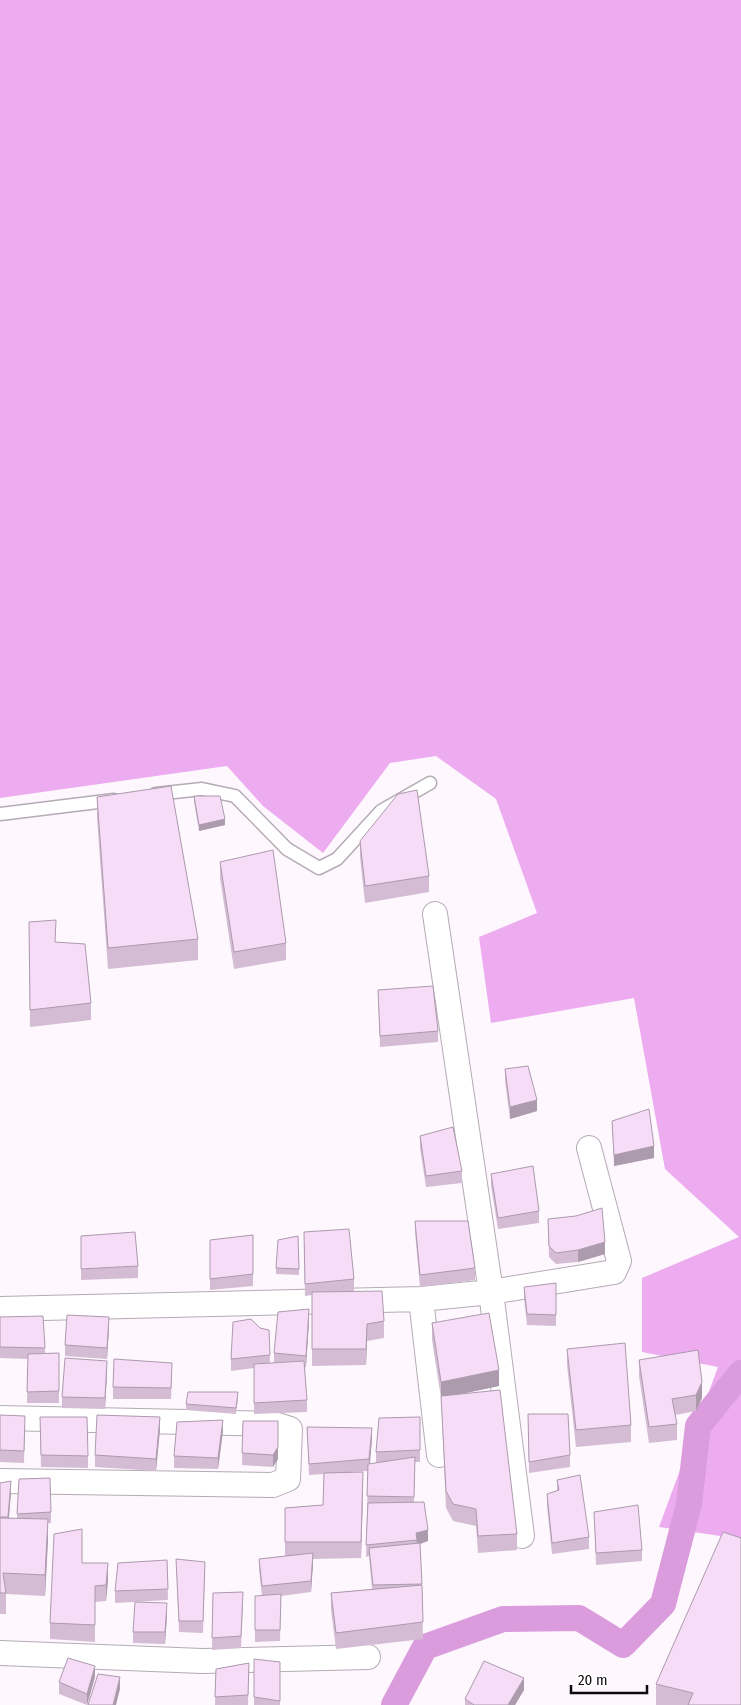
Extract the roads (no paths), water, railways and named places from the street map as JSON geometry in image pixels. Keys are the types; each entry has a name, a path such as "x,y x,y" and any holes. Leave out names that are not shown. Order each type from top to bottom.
{"street":[{"path":"435,914 491,1292 522,1536"},
{"path":"0,1309 421,1299 491,1292 614,1272 619,1261 590,1148"},
{"path":"421,1299 438,1455"},
{"path":"0,1418 274,1424 290,1429 288,1479 273,1485 0,1481"},
{"path":"0,1652 202,1661 368,1657"}],"lane":[{"path":"145,796 202,789 235,796 287,849 319,868 337,859 381,811 430,783"},
{"path":"0,814 125,798"}],"waterway":[{"path":"394,1705 425,1647 503,1619 579,1618 623,1645 663,1604 689,1504 698,1426 741,1373"}]}
